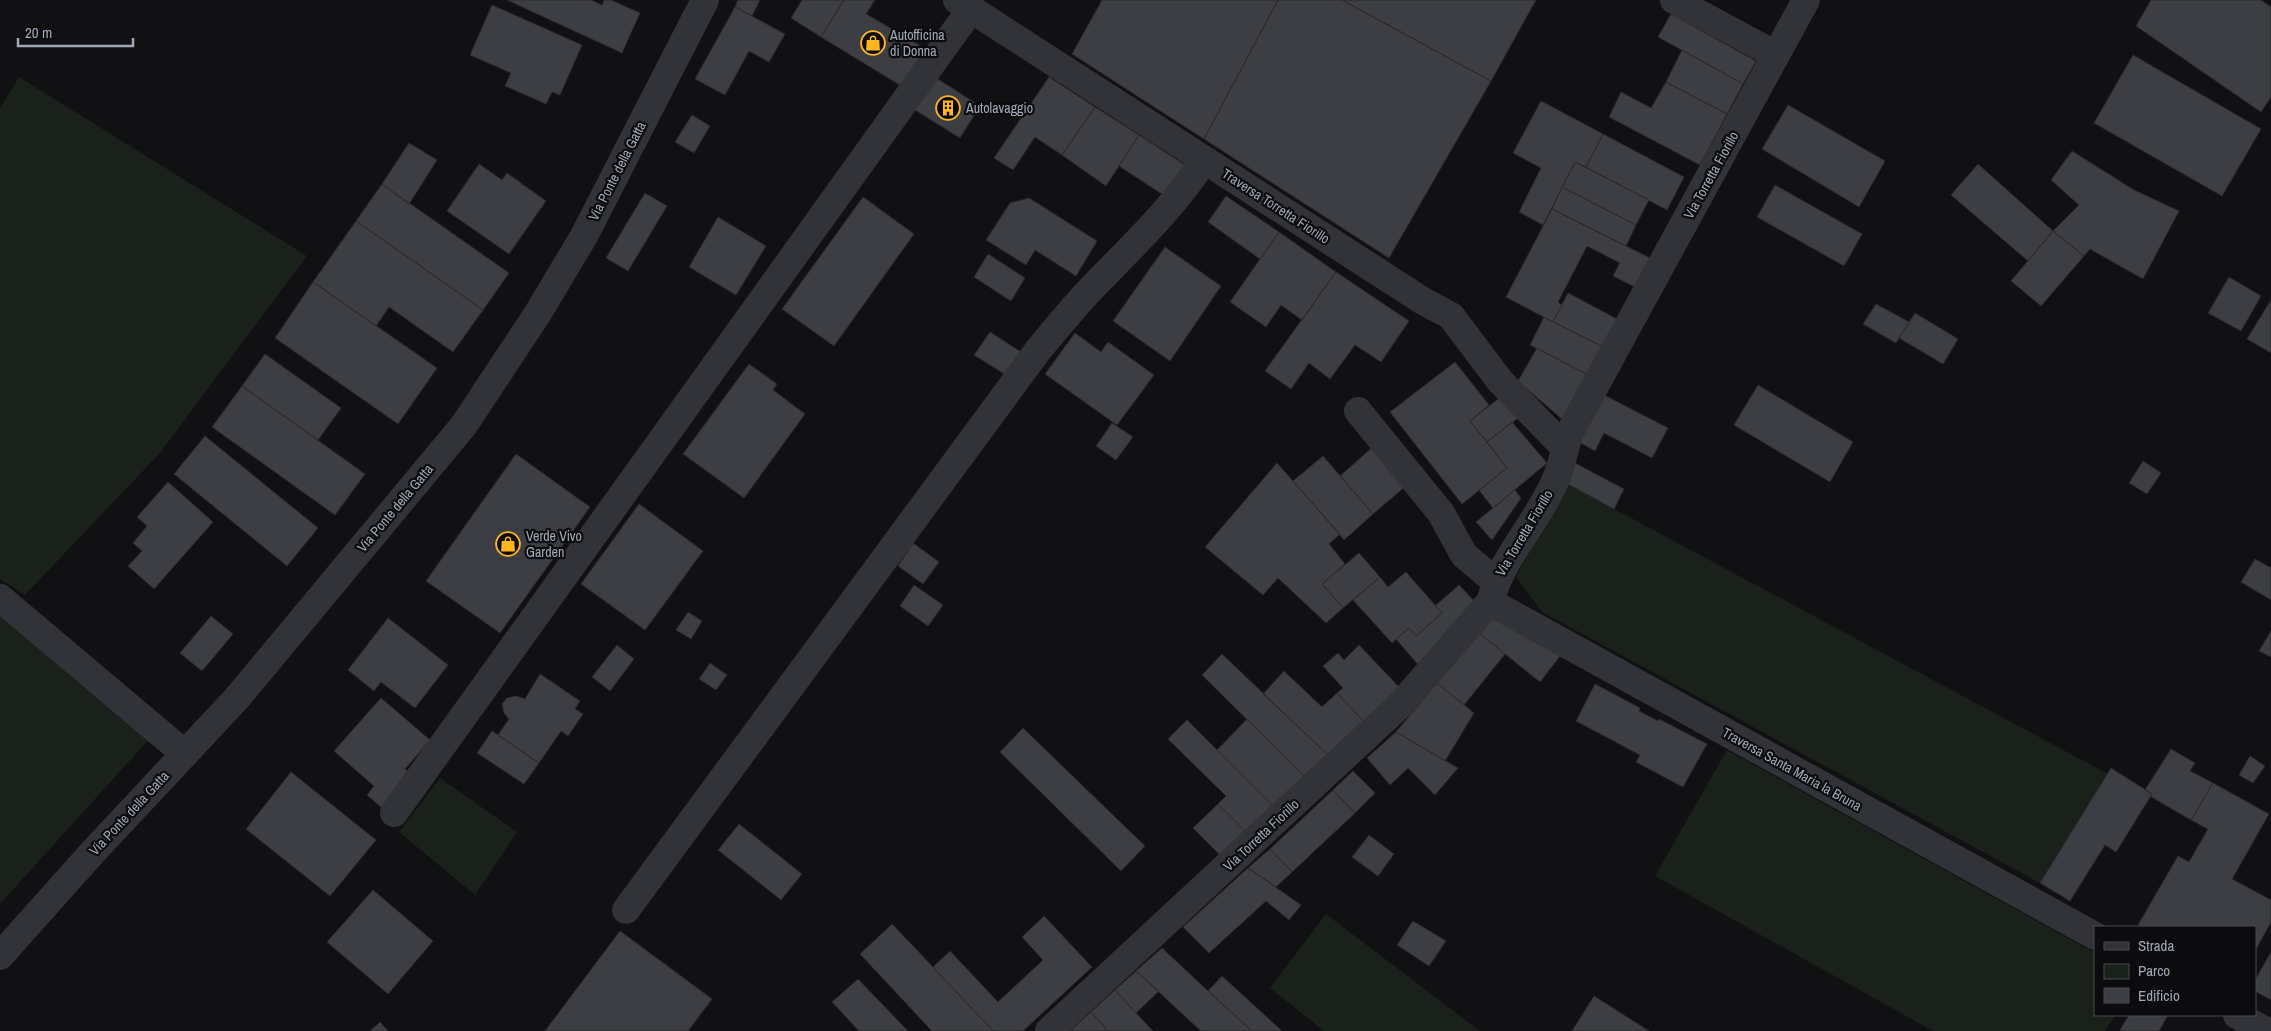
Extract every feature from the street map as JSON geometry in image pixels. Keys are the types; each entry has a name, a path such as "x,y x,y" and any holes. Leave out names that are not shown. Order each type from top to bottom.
{"street":[{"name":"Via Ponte della Gatta","path":"0,956 237,698 464,425 538,313 584,236 705,0"},
{"path":"1674,0 1776,55"},
{"name":"Via Torretta Fiorillo","path":"1049,1031 1402,704 1493,592 1556,480 1564,447 1571,430 1806,0"},
{"path":"394,814 964,5"},
{"name":"Traversa Torretta Fiorillo","path":"964,5 1423,301 1451,316 1500,381 1564,447"},
{"path":"626,910 1039,349 1088,292 1139,240 1195,174 1204,160"},
{"name":"Traversa Santa Maria la Bruna","path":"1358,411 1440,513 1464,555 1493,592 2094,935"},
{"path":"0,598 185,754"},
{"path":"2239,1016 2266,1031"}],"green space":[{"path":"19,77 307,256 160,453 25,595 0,579 0,108"},
{"path":"1566,483 2108,774 2040,883 1542,612 1516,577"},
{"path":"0,615 153,735 0,904"},
{"path":"1727,750 2094,952 2094,1016 2115,1016 2105,1031 1933,1031 1655,876"},
{"path":"440,778 517,832 475,895 399,832"},
{"path":"1326,914 1480,1031 1324,1031 1270,988"}],"building":[{"path":"507,0 591,0 602,5 604,0 611,0 640,13 622,53"},
{"path":"738,0 760,0 752,16 735,7"},
{"path":"802,0 844,0 821,37 791,18"},
{"name":"Autofficina di Donna","path":"844,0 875,0 866,14 926,49 903,87 821,37"},
{"path":"1102,0 1278,0 1204,139 1072,54"},
{"path":"1278,0 1342,0 1491,81 1389,258 1204,139"},
{"path":"1342,0 1536,0 1491,81"},
{"path":"2151,0 2261,0 2271,7 2271,97 2261,112 2136,26"},
{"path":"492,5 582,45 560,95 552,92 546,104 505,86 511,73 470,55"},
{"path":"735,7 785,34 769,62 749,51 725,95 695,79"},
{"path":"1671,14 1756,61 1743,84 1658,37"},
{"path":"1682,50 1743,84 1727,114 1666,82"},
{"path":"2133,55 2261,129 2222,196 2094,123"},
{"path":"1049,77 1095,107 1062,155 1035,137 1013,170 994,158"},
{"name":"Autolavaggio","path":"936,78 980,106 960,138 915,110"},
{"path":"1666,82 1727,114 1700,165 1609,117 1621,92 1651,108"},
{"path":"1541,101 1603,134 1586,167 1575,162 1543,225 1519,212 1541,168 1513,153"},
{"path":"1788,105 1885,161 1859,207 1762,149"},
{"path":"1095,107 1139,135 1106,186 1062,155"},
{"path":"692,115 710,126 694,153 675,142"},
{"path":"1603,134 1684,177 1667,210 1586,167"},
{"path":"1139,135 1185,165 1165,196 1119,166"},
{"path":"409,143 437,160 409,204 382,184"},
{"path":"2072,151 2134,190 2179,211 2143,279 2090,249 2084,256 2053,231 2079,205 2051,180"},
{"path":"1575,162 1649,200 1636,225 1562,187"},
{"path":"479,164 502,180 507,173 546,201 509,254 447,211"},
{"path":"1978,164 2053,231 2028,261 1951,195"},
{"path":"382,184 509,273 483,310 356,221"},
{"path":"1775,185 1862,234 1844,266 1757,217"},
{"path":"1562,187 1636,225 1626,246 1552,209"},
{"path":"645,193 667,206 628,271 606,258"},
{"path":"1226,196 1279,232 1260,259 1208,222"},
{"path":"863,197 914,234 834,346 782,309"},
{"path":"1029,198 1097,241 1076,276 1035,250 1026,265 986,240 1010,203"},
{"path":"1552,209 1650,258 1635,287 1613,276 1620,263 1587,246 1558,302 1562,305 1553,322 1506,297"},
{"path":"718,217 766,246 736,295 689,267"},
{"path":"356,221 483,310 453,352 389,307 376,326 313,282"},
{"path":"2053,231 2084,256 2041,306 2011,281"},
{"path":"1279,232 1336,272 1302,320 1281,305 1266,327 1230,302"},
{"path":"1165,247 1221,286 1170,361 1113,321"},
{"path":"988,254 1025,278 1011,301 974,277"},
{"path":"1336,272 1409,321 1381,362 1355,345 1330,379 1309,363 1291,389 1265,371"},
{"path":"2229,277 2261,296 2241,331 2208,313"},
{"path":"313,282 437,368 398,424 275,338"},
{"path":"1568,293 1617,319 1603,347 1553,322"},
{"path":"2271,300 2271,353 2247,339"},
{"path":"1876,304 1909,322 1896,343 1863,324"},
{"path":"1915,313 1958,339 1943,364 1899,338"},
{"path":"1544,317 1603,347 1588,375 1530,345"},
{"path":"990,332 1021,352 1006,375 974,355"},
{"path":"1075,333 1101,352 1108,342 1154,375 1117,425 1045,374"},
{"path":"1537,348 1588,375 1563,420 1518,381"},
{"path":"265,354 341,408 318,440 242,386"},
{"path":"1455,362 1489,405 1470,421 1507,468 1462,504 1390,412"},
{"path":"749,364 777,384 773,390 805,414 744,498 683,454"},
{"path":"1758,385 1853,442 1830,482 1734,425"},
{"path":"242,386 365,474 335,515 212,427"},
{"path":"1604,395 1668,428 1652,458 1604,433 1595,451 1579,442"},
{"path":"1502,396 1518,418 1487,442 1470,421"},
{"path":"1512,422 1547,463 1493,508 1479,490 1507,468 1487,442"},
{"path":"1112,423 1133,437 1116,460 1096,446"},
{"path":"205,436 318,528 287,566 174,474"},
{"path":"1373,447 1407,485 1373,514 1340,476"},
{"name":"Verde Vivo Garden","path":"516,454 590,507 500,633 426,581"},
{"path":"1323,456 1373,514 1344,540 1293,481"},
{"path":"2143,461 2161,473 2147,494 2129,483"},
{"path":"1573,462 1624,489 1614,509 1566,483"},
{"path":"1277,463 1340,534 1329,544 1345,564 1322,584 1343,608 1326,623 1278,578 1263,595 1205,547"},
{"path":"168,482 213,522 154,589 128,566 142,551 133,543 147,526 137,517"},
{"path":"1515,490 1521,498 1492,540 1476,522"},
{"path":"639,504 703,551 645,630 581,584"},
{"path":"913,543 939,562 923,584 898,566"},
{"path":"1359,553 1380,577 1343,608 1322,584"},
{"path":"2255,559 2271,568 2271,600 2241,582"},
{"path":"1406,572 1442,613 1416,636 1409,628 1392,643 1353,600 1380,577 1388,587"},
{"path":"914,585 943,605 928,626 900,606"},
{"path":"1459,585 1477,604 1421,668 1396,639 1409,628 1416,636 1442,613 1435,606"},
{"path":"688,612 702,621 691,639 676,630"},
{"path":"211,616 233,634 202,671 180,653"},
{"path":"1492,617 1560,656 1540,682 1479,633"},
{"path":"388,618 448,665 415,708 381,682 374,691 348,670"},
{"path":"2271,631 2271,657 2259,651"},
{"path":"1479,633 1505,654 1464,705 1437,683"},
{"path":"617,645 634,659 610,691 592,677"},
{"path":"1359,645 1400,688 1364,722 1337,693 1343,688 1323,666 1338,653 1344,660"},
{"path":"1222,654 1328,755 1304,776 1202,675"},
{"path":"710,663 727,675 716,690 699,679"},
{"path":"1284,671 1322,707 1337,693 1364,722 1328,755 1263,694"},
{"path":"540,674 580,701 575,709 583,714 568,736 561,731 539,763 498,735 509,719 504,713 502,704 507,698 516,696 525,699"},
{"path":"1437,683 1474,713 1445,761 1396,732"},
{"path":"1595,684 1640,708 1639,711 1658,721 1659,719 1707,744 1683,787 1636,762 1640,755 1576,721"},
{"path":"381,698 430,740 405,769 412,774 382,808 367,795 374,786 334,751"},
{"path":"1247,719 1304,776 1273,806 1217,750"},
{"path":"1187,720 1273,806 1245,831 1218,804 1226,796 1168,739"},
{"path":"1023,728 1145,846 1121,871 1000,752"},
{"path":"492,731 539,763 524,784 477,753"},
{"path":"1396,732 1458,768 1435,795 1408,768 1390,785 1367,758"},
{"path":"2171,749 2195,763 2190,771 2213,783 2191,820 2150,796 2152,794 2145,790"},
{"path":"2250,756 2265,766 2253,783 2239,775"},
{"path":"2111,768 2152,794 2116,852 2105,845 2070,901 2040,883"},
{"path":"1353,771 1375,793 1355,813 1333,790"},
{"path":"291,772 376,840 330,896 246,829"},
{"path":"2213,783 2269,814 2232,879 2271,900 2271,922 2256,949 2256,926 2138,925 2178,856 2189,862 2208,829 2191,820"},
{"path":"1333,790 1355,813 1292,872 1270,849"},
{"path":"1218,804 1245,831 1220,855 1193,828"},
{"path":"739,824 802,874 781,900 718,850"},
{"path":"1369,835 1394,854 1378,876 1352,857"},
{"path":"1270,849 1292,872 1276,887 1248,868"},
{"path":"1248,868 1301,905 1289,920 1266,901 1209,953 1183,927"},
{"path":"373,890 433,941 388,994 327,942"},
{"path":"1044,916 1092,967 1023,1031 993,1031 933,967 950,951 998,1002 1043,960 1022,937"},
{"path":"1413,921 1446,941 1429,966 1397,945"},
{"path":"892,924 993,1031 932,1031 860,954"},
{"path":"620,931 712,999 688,1031 545,1031"},
{"path":"1162,948 1252,1031 1201,1031 1136,971"},
{"path":"2271,952 2271,1000 2256,992 2256,978"},
{"path":"1136,971 1159,991 1136,1013 1115,990"},
{"path":"1222,976 1282,1031 1252,1031 1208,991"},
{"path":"858,979 908,1031 859,1031 832,1002"},
{"path":"1115,990 1153,1031 1108,1031 1091,1012"},
{"path":"1594,996 1649,1031 1572,1031"},
{"path":"1091,1012 1108,1031 1070,1031"},
{"path":"2128,1016 2167,1016 2159,1031 2120,1030"},
{"path":"380,1022 388,1031 370,1031"}],"place":[{"name":"Autofficina di Donna","path":"873,43"},
{"name":"Autolavaggio","path":"948,108"},
{"name":"Verde Vivo Garden","path":"508,544"}]}
